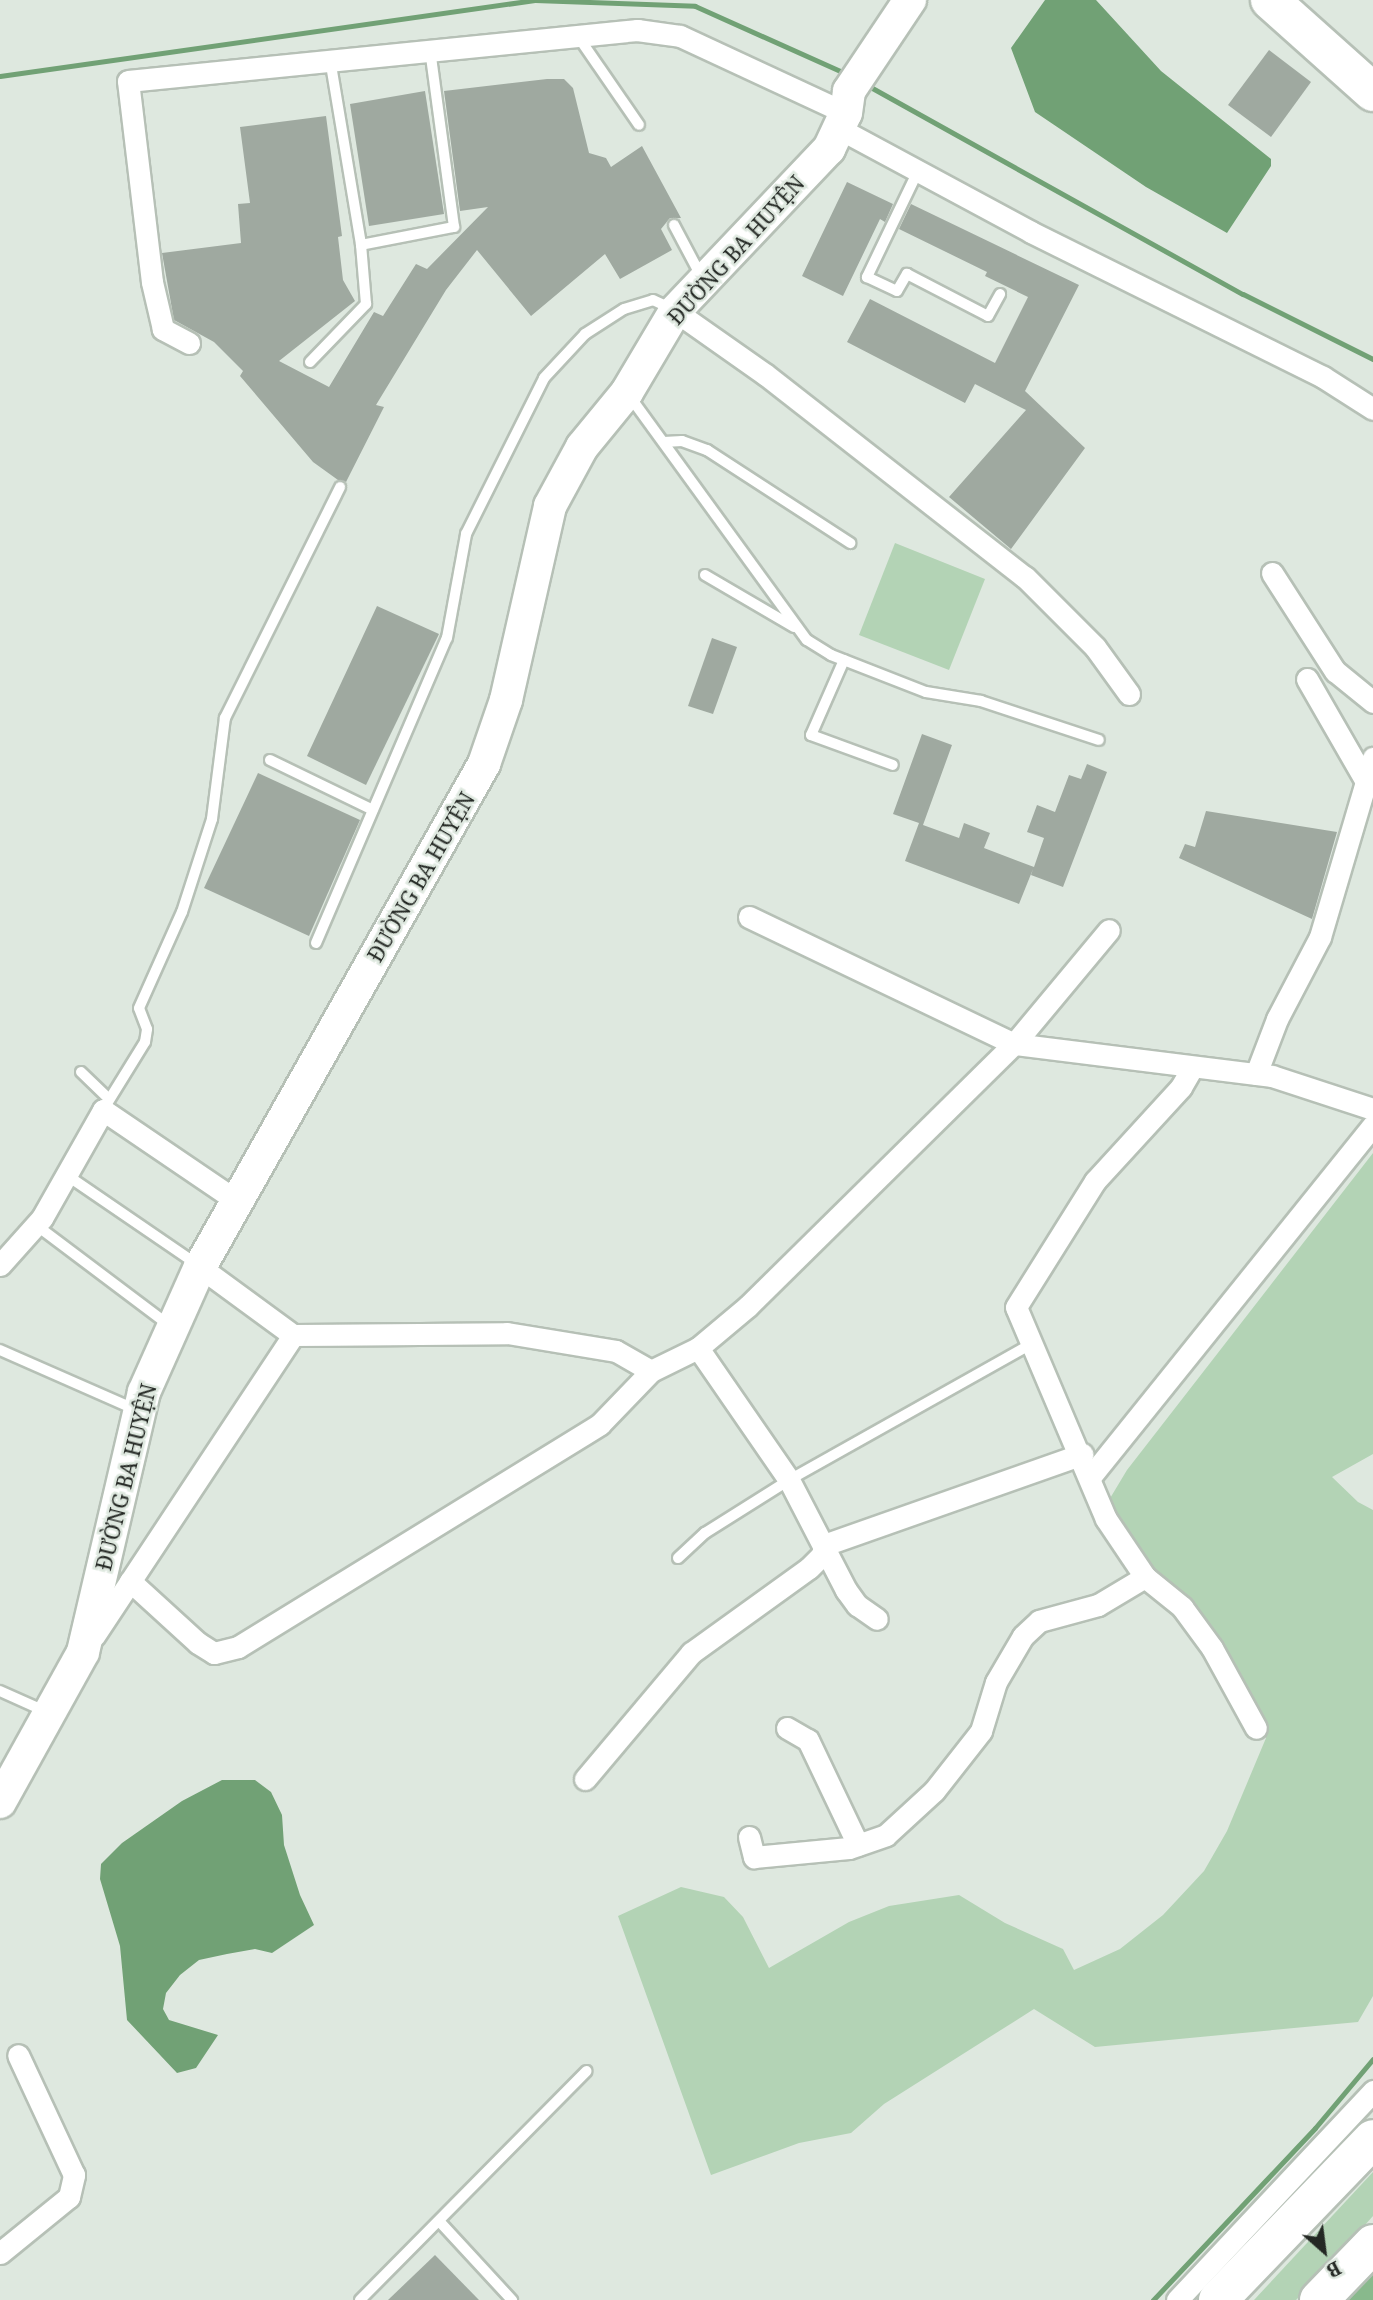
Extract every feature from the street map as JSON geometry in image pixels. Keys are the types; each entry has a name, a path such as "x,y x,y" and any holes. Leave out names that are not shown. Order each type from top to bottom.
{"highway":[{"path":"1270,0 1373,92"},
{"path":"1218,2300 1373,2138"},
{"path":"1320,2300 1373,2244"}],"street":[{"name":"ĐƯỜNG BA HUYỆN","path":"0,1802 83,1652 139,1411 200,1267 234,1199 452,827 484,764 506,700 550,506 582,447 627,392 675,311 829,149 874,55 910,0"},
{"path":"189,343 163,329 152,282 128,81 637,30 680,36 845,113 918,171 1323,377 1373,409"},
{"path":"675,311 940,507 1024,577 1096,647 1129,694"},
{"path":"1272,573 1335,671 1373,702"},
{"path":"1307,679 1365,780"},
{"path":"1256,1074 1278,1020 1320,937 1373,758"},
{"path":"749,917 1014,1044 1256,1074 1373,1109"},
{"path":"130,1581 198,1643 214,1653 238,1647 600,1424 651,1371 698,1348 748,1306 1014,1044 1109,930"},
{"path":"1192,1068 1181,1087 1096,1181 1028,1283 1016,1307 1082,1454 1106,1519 1145,1577 1166,1592 1197,1628 1256,1728"},
{"path":"0,1265 36,1225 105,1104 234,1199"},
{"path":"1091,1476 1373,1125"},
{"path":"200,1267 293,1335 507,1333 616,1351 651,1371"},
{"path":"83,1652 293,1335"},
{"path":"698,1348 789,1480 857,1605 877,1619"},
{"path":"824,1545 1082,1454"},
{"path":"585,1779 691,1653 809,1568 822,1555 824,1545"},
{"path":"749,1838 754,1857 858,1845 886,1835 907,1820 951,1771 981,1731 996,1682 1023,1636 1039,1622 1098,1605 1145,1577"},
{"path":"787,1728 808,1740 858,1845"},
{"path":"0,2253 69,2197 74,2175 18,2055"},
{"path":"1177,2300 1373,2091"}],"lane":[{"path":"577,35 639,125"},
{"path":"361,245 454,227 430,50"},
{"path":"310,362 366,304 361,245 330,60"},
{"path":"918,171 867,277 897,291 907,274 988,316 1000,293"},
{"path":"674,225 704,282"},
{"path":"316,943 447,638 466,534 544,378 585,334 624,309 653,300 675,311"},
{"path":"627,392 807,640 844,660 926,692 981,701 1099,740"},
{"path":"664,442 682,441 707,450 850,543"},
{"path":"81,1072 105,1104 145,1042 147,1029 139,1008 175,930 206,840 225,718 340,487"},
{"path":"705,575 799,631"},
{"path":"844,660 811,736 893,765"},
{"path":"270,760 373,810"},
{"path":"65,1174 200,1267"},
{"path":"36,1225 173,1328"},
{"path":"678,1558 705,1533 789,1480 1031,1344"},
{"path":"0,1350 139,1411"},
{"path":"0,1691 50,1713"},
{"path":"360,2300 587,2071"},
{"path":"439,2221 512,2300"}],"shaded area":[{"path":"1045,0 1096,0 1161,71 1271,159 1271,166 1227,233 1146,187 1035,112 1011,48"},
{"path":"895,543 985,579 949,670 859,635"},
{"path":"1373,1153 1373,1454 1332,1477 1358,1502 1373,1510 1373,1996 1358,2022 1095,2047 1034,2009 884,2104 851,2133 799,2143 711,2175 618,1916 681,1887 724,1897 743,1917 769,1968 849,1922 889,1906 959,1895 1005,1923 1063,1949 1074,1970 1120,1949 1163,1915 1204,1871 1227,1831 1266,1738 1246,1697 1149,1571 1109,1500 1127,1470"},
{"path":"222,1780 255,1780 271,1792 282,1815 284,1845 300,1895 314,1925 272,1953 255,1949 199,1960 180,1975 166,1993 163,2009 169,2020 218,2035 196,2068 177,2073 127,2020 120,1946 100,1879 101,1864 122,1843 182,1801"},
{"path":"1373,2172 1373,2216 1321,2274 1296,2300 1254,2300"},
{"path":"1373,2263 1373,2300 1337,2300"}],"building":[{"path":"1269,50 1311,82 1271,137 1228,105"},
{"path":"564,79 573,88 589,153 606,158 611,167 642,146 681,218 670,218 661,229 672,250 620,279 605,254 531,316 477,250 446,290 376,405 384,407 346,482 338,480 313,462 240,376 243,371 214,342 174,320 162,253 241,243 238,204 250,203 240,127 326,116 342,236 338,237 343,280 355,301 279,361 329,387 374,312 383,316 416,264 427,269 488,207 460,211 444,91"},
{"path":"425,91 444,214 369,226 350,104"},
{"path":"847,182 893,204 885,222 880,219 843,296 802,276"},
{"path":"911,204 1079,285 1025,391 1085,448 1011,549 949,497 1026,410 975,384 965,403 847,342 870,299 995,363 1028,297 985,276 987,272 899,229"},
{"path":"377,606 439,634 366,785 307,756"},
{"path":"712,638 737,647 713,714 688,706"},
{"path":"922,734 952,745 923,825 959,838 964,823 990,833 984,848 1034,867 1044,838 1027,832 1037,805 1055,812 1069,775 1081,779 1087,764 1107,772 1063,887 1031,875 1033,869 1019,904 905,861 919,823 893,814"},
{"path":"258,773 360,820 309,936 204,888"},
{"path":"1206,811 1337,832 1312,919 1179,858 1185,844 1195,847"},
{"path":"435,2255 479,2300 388,2300"}],"waterway":[{"path":"0,76 535,0 695,6 847,74"},
{"path":"865,84 1243,294 1373,359"},
{"path":"1153,2300 1315,2128 1373,2059"}]}
